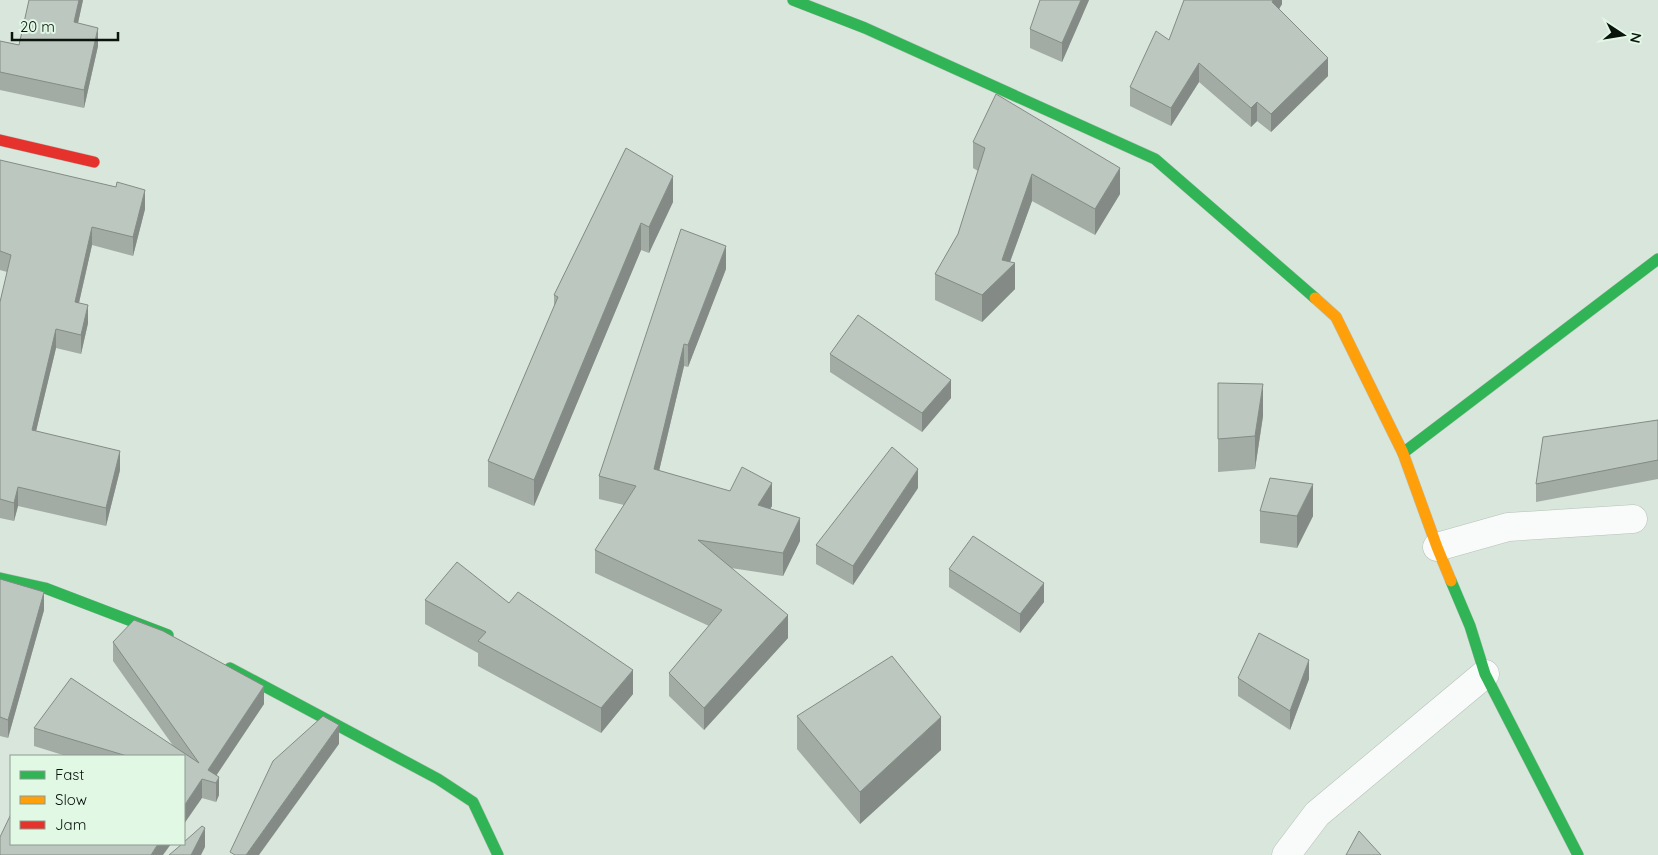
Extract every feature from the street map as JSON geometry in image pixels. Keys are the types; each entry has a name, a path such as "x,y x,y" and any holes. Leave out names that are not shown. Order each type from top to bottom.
{"street":[{"path":"793,0 865,28 1155,159 1336,317 1403,453 1437,547 1470,626 1485,674 1578,855"},
{"path":"0,140 94,162"},
{"path":"1403,453 1658,259"},
{"path":"1437,547 1508,527 1632,519"},
{"path":"0,578 45,588 178,640"},
{"path":"221,663 438,779 473,802 498,855"},
{"path":"1286,855 1317,814 1485,674"}],"building":[{"path":"29,0 79,0 74,22 98,28 84,90 0,72 0,41 19,45"},
{"path":"1040,0 1081,0 1062,43 1030,29"},
{"path":"1184,0 1273,0 1272,2 1328,58 1271,114 1257,102 1251,108 1199,63 1171,108 1130,87 1156,31 1169,40"},
{"path":"996,94 1120,168 1095,209 1032,174 1002,260 1015,263 982,295 935,274 958,234 985,148 973,142"},
{"path":"626,148 673,176 649,227 641,223 534,480 488,461 558,297 554,295"},
{"path":"0,160 116,187 117,182 145,190 133,237 92,227 75,302 88,305 81,335 56,329 32,430 120,451 106,508 18,487 14,503 0,499 0,302 11,255 0,251"},
{"path":"681,229 726,246 688,345 684,344 654,469 730,491 742,467 772,483 758,505 800,518 783,553 698,540 788,615 704,708 669,673 722,610 595,550 636,486 599,476"},
{"path":"858,315 951,380 922,413 830,354"},
{"path":"1218,383 1263,384 1255,436 1218,439"},
{"path":"1658,420 1658,460 1536,484 1543,437"},
{"path":"892,447 918,469 853,566 816,545"},
{"path":"1270,478 1313,484 1297,516 1260,511"},
{"path":"973,536 1044,583 1020,614 949,569"},
{"path":"457,562 509,603 518,592 633,670 601,708 478,641 486,632 425,600"},
{"path":"0,579 44,592 8,720 0,717"},
{"path":"134,620 163,631 264,686 208,770 219,777 216,783 202,779 185,804 185,755 124,755 34,728 71,678 199,763 113,642"},
{"path":"1259,633 1309,660 1290,711 1238,678"},
{"path":"892,656 941,717 860,792 797,716"},
{"path":"323,716 339,725 246,855 235,855 230,852 273,761"},
{"path":"10,816 10,845 157,845 151,855 0,855 0,837"},
{"path":"202,826 205,828 191,855 169,855 181,845 185,845 185,841"},
{"path":"1359,831 1381,855 1346,855"}],"traffic: fast":[{"path":"793,0 865,28 1155,159 1315,298"},
{"path":"1403,453 1658,259"},
{"path":"0,578 45,588 168,635"},
{"path":"1451,581 1470,626 1485,674 1578,855"},
{"path":"230,668 438,779 473,802 498,855"}],"traffic: slow":[{"path":"1315,298 1336,317 1403,453 1451,581"}],"traffic: jam":[{"path":"0,140 94,162"}]}
